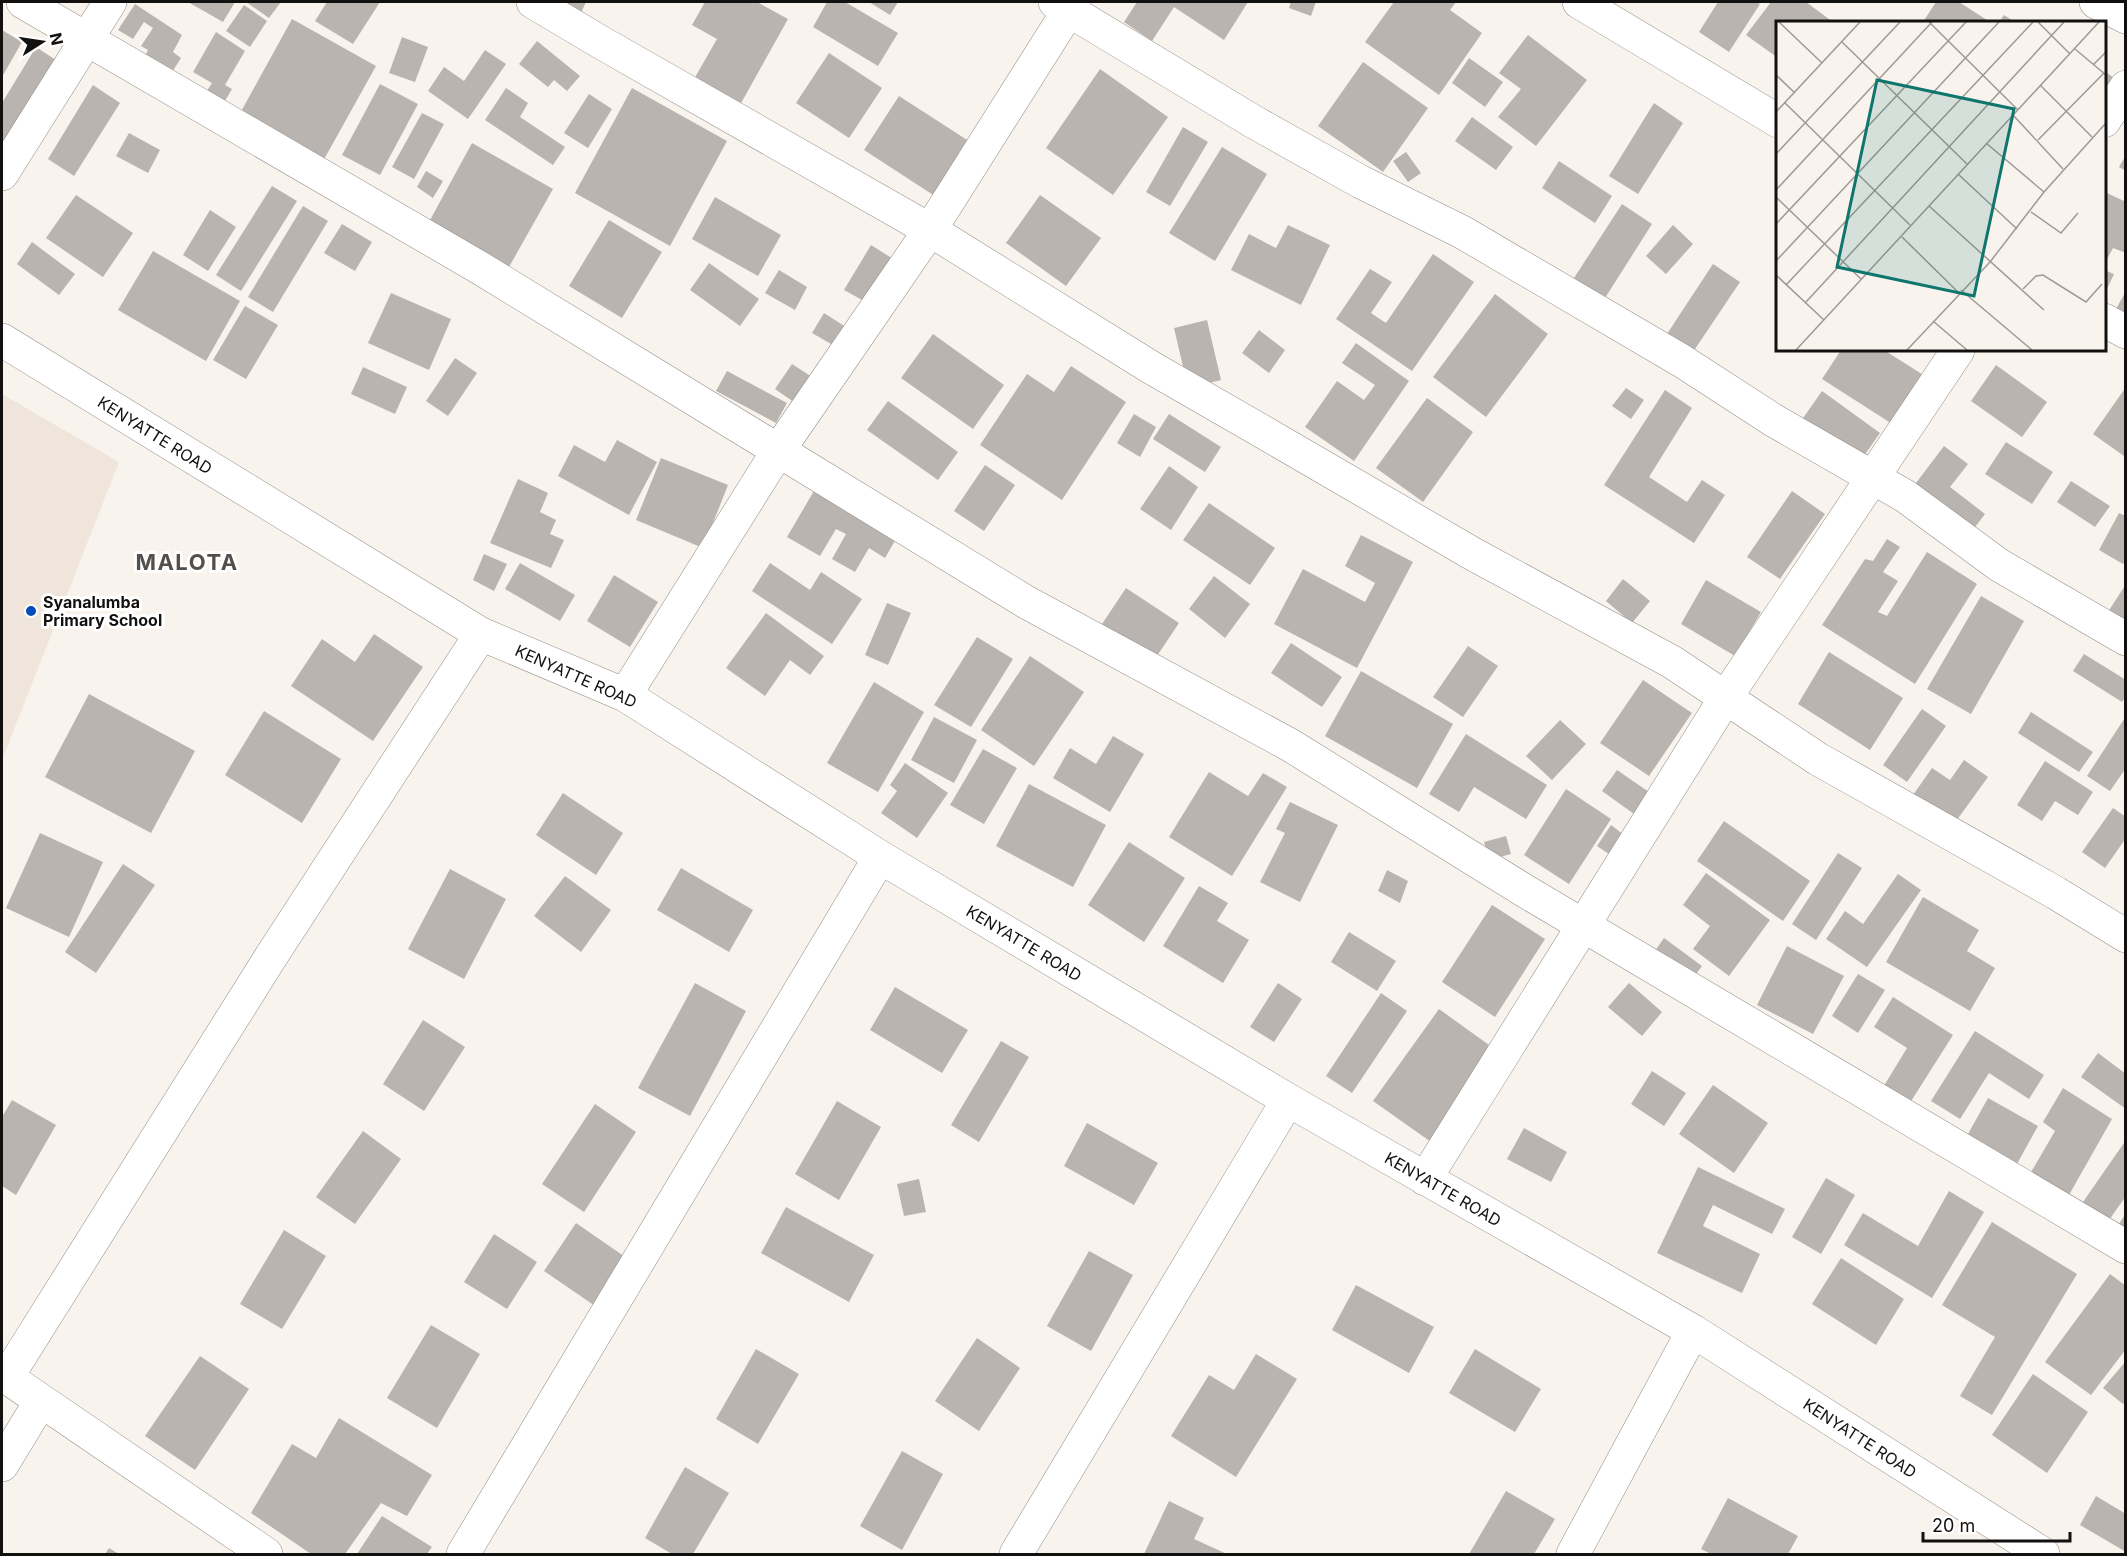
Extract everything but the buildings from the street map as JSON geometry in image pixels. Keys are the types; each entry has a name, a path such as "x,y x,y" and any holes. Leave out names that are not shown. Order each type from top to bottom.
{"street":[{"path":"23,2 480,268 1026,602 1290,745 1525,891 2126,1247"},
{"path":"2,174 111,2"},
{"path":"533,2 930,230 1152,368 1473,554 1672,662 1818,759 2056,893 2126,936"},
{"path":"1579,2 1776,120"},
{"path":"2096,2 2126,17"},
{"path":"625,695 778,451 930,230 1066,4 1283,138 1361,182 1462,232 1682,361 1773,420 1905,496 1999,565 2126,639"},
{"path":"2106,118 2126,87"},
{"path":"2106,321 2126,332"},
{"name":"KENYATTE ROAD","path":"2,340 481,634 625,695 880,857 1288,1100 1693,1331 2043,1554"},
{"path":"1425,1179 1726,697 1957,351"},
{"path":"266,1554 4,1375 259,975 481,634"},
{"path":"463,1554 880,857"},
{"path":"1016,1554 1288,1100"},
{"path":"1573,1554 1693,1331"},
{"path":"2,1465 41,1401"}],"shaded area":[{"name":"Syanalumba Primary School","path":"2,394 119,462 2,760"}],"place":[{"name":"Syanalumba Primary School","path":"31,611"}],"district":[{"name":"MALOTA","path":"187,562"}]}
